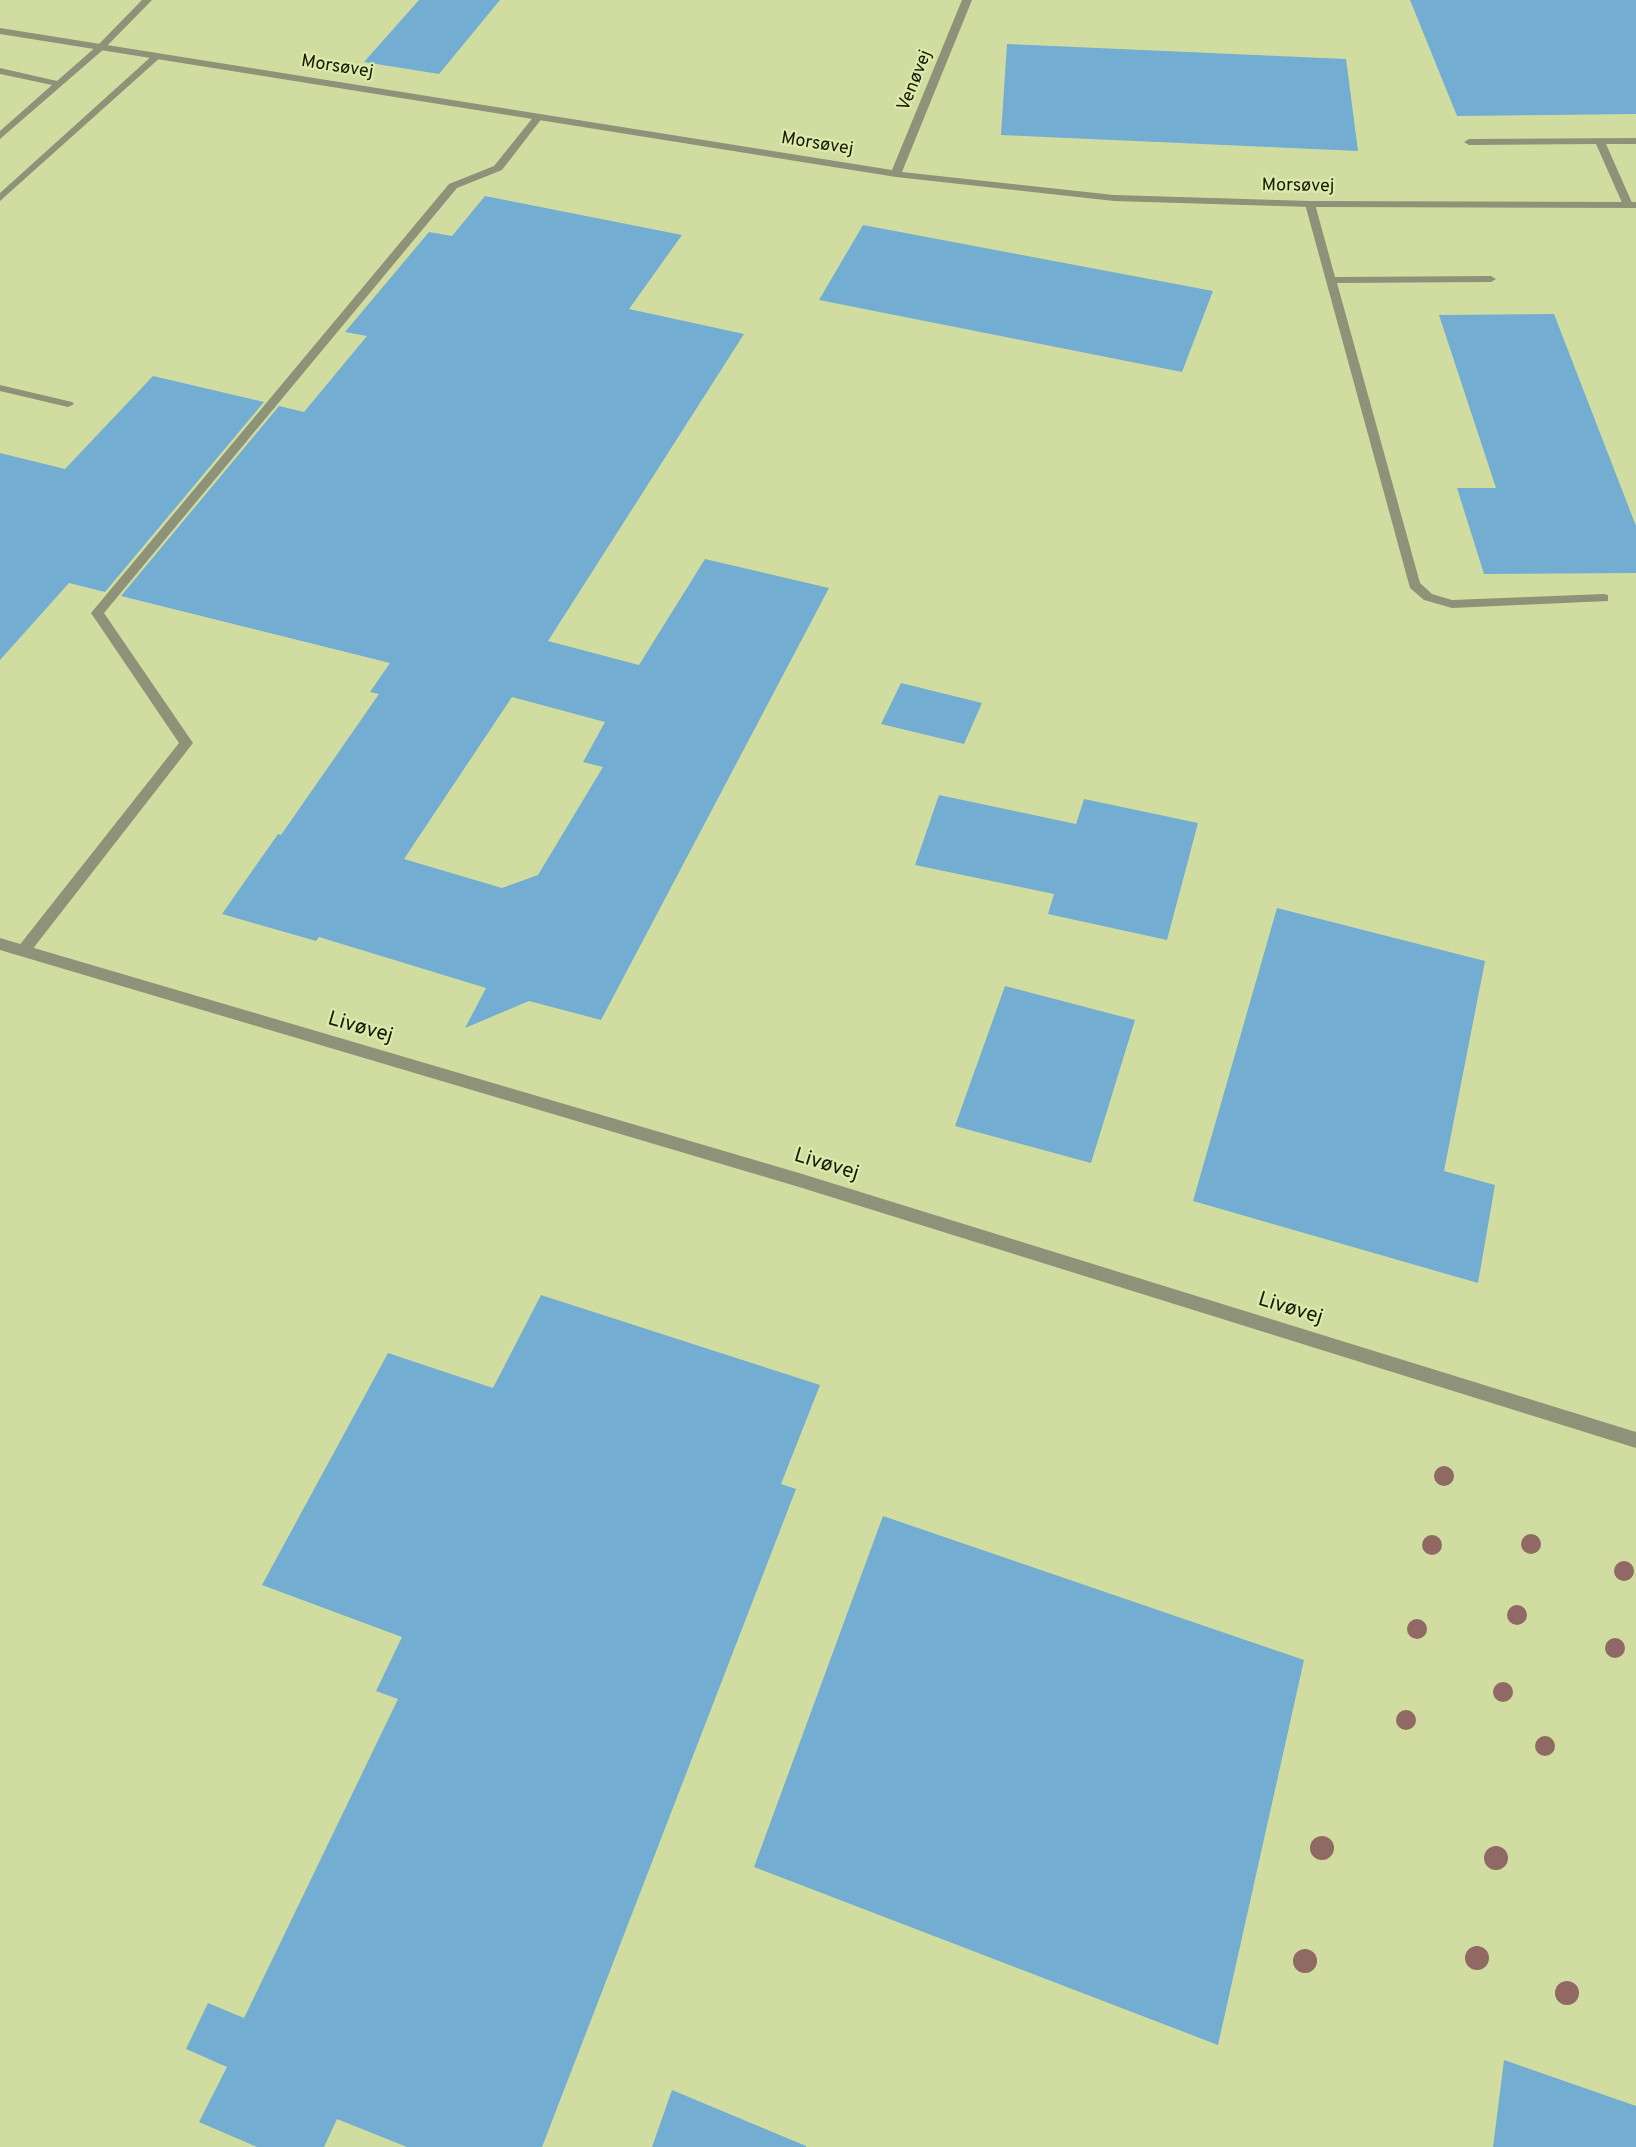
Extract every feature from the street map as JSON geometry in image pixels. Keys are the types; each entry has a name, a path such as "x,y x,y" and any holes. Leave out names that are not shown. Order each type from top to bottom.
{"street":[{"path":"0,136 101,47 147,0"},
{"name":"Venøvej","path":"896,174 967,0"},
{"name":"Morsøvej","path":"0,31 896,174 1114,198 1310,204 1632,205"},
{"path":"0,198 157,56"},
{"path":"0,72 60,84"},
{"path":"23,951 186,743 97,613 453,186 498,168 538,117"},
{"path":"1600,141 1632,205"},
{"path":"1469,142 1636,141"},
{"path":"1310,204 1414,585 1428,597 1452,604 1604,598"},
{"path":"1330,280 1491,279"},
{"path":"0,388 68,404"},
{"name":"Livøvej","path":"0,944 799,1180 1636,1440"}],"building":[{"path":"419,0 500,0 439,74 364,62"},
{"path":"1410,0 1636,0 1636,114 1457,116"},
{"path":"1007,44 1346,59 1358,151 1001,135"},
{"path":"485,196 682,235 629,309 744,334 548,641 639,665 705,559 829,588 601,1020 529,1001 465,1028 486,988 319,937 316,941 222,914 278,834 281,835 379,694 370,692 390,663 121,596 279,406 304,412 367,336 345,332 429,232 452,236","holes":["512,697 605,722 583,762 603,767 538,875 502,888 404,859"]},
{"path":"863,225 1213,291 1182,372 819,300"},
{"path":"1554,314 1636,526 1636,573 1484,574 1457,488 1496,488 1439,315"},
{"path":"153,376 264,402 105,592 69,583 0,660 0,453 65,469"},
{"path":"901,683 982,703 964,744 881,724"},
{"path":"939,795 1076,824 1084,799 1198,823 1167,940 1048,914 1054,894 915,865"},
{"path":"1277,908 1485,961 1444,1171 1495,1185 1478,1283 1193,1201"},
{"path":"1005,986 1135,1020 1091,1163 955,1126"},
{"path":"541,1295 820,1385 781,1484 796,1489 542,2147 407,2147 337,2119 324,2147 257,2147 199,2122 227,2067 186,2049 208,2003 244,2018 398,1699 376,1691 402,1637 262,1585 388,1353 493,1388"},
{"path":"883,1516 1304,1660 1218,2045 754,1867"},
{"path":"1504,2060 1636,2106 1636,2147 1493,2147"},
{"path":"672,2090 806,2146 806,2147 652,2147"}]}
